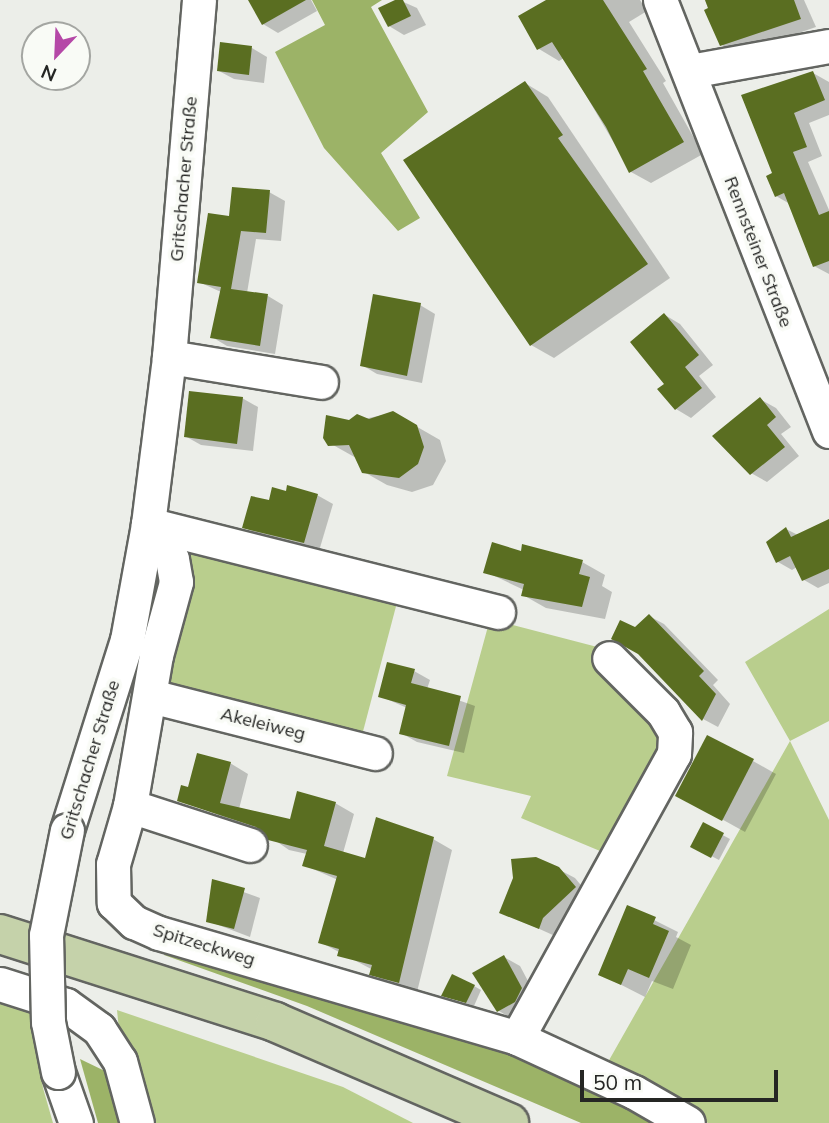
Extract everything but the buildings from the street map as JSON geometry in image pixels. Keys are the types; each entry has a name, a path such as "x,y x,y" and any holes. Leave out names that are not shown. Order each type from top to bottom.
{"main road":[{"path":"0,934 275,1023 509,1123"}],"street":[{"name":"Gritschacher Straße","path":"76,1123 58,1072 48,1022 47,935 67,830 127,640 148,524 169,357 199,0"},
{"name":"Rennsteiner Straße","path":"660,0 829,431"},
{"path":"690,71 829,46"},
{"path":"169,357 321,382"},
{"path":"148,524 498,612"},
{"name":"Spitzeckweg","path":"148,524 172,559 176,582 156,655 130,806 110,882 114,903 134,922 517,1038 634,1092 688,1123"},
{"path":"517,1038 674,754 675,732 663,712 609,658"},
{"name":"Akeleiweg","path":"151,696 375,752"},
{"path":"130,806 250,845"},
{"path":"0,984 66,1005 99,1029 120,1061 137,1123"}],"green space":[{"path":"312,0 382,0 371,7 428,112 381,153 420,218 398,231 324,148 275,52 325,25"},
{"path":"178,548 399,595 361,739 167,687"},
{"path":"829,609 829,721 790,741 745,662"},
{"path":"490,619 605,649 652,712 663,746 612,856 521,818 531,796 447,776"},
{"path":"790,741 829,820 829,1123 708,1123 608,1062"},
{"path":"171,946 515,1047 671,1123 581,1123 307,1006 164,955"},
{"path":"0,994 31,1005 43,1088 53,1123 0,1123"},
{"path":"117,1010 343,1087 413,1123 150,1123 119,1030"},
{"path":"80,1059 109,1073 122,1123 98,1123"}]}
